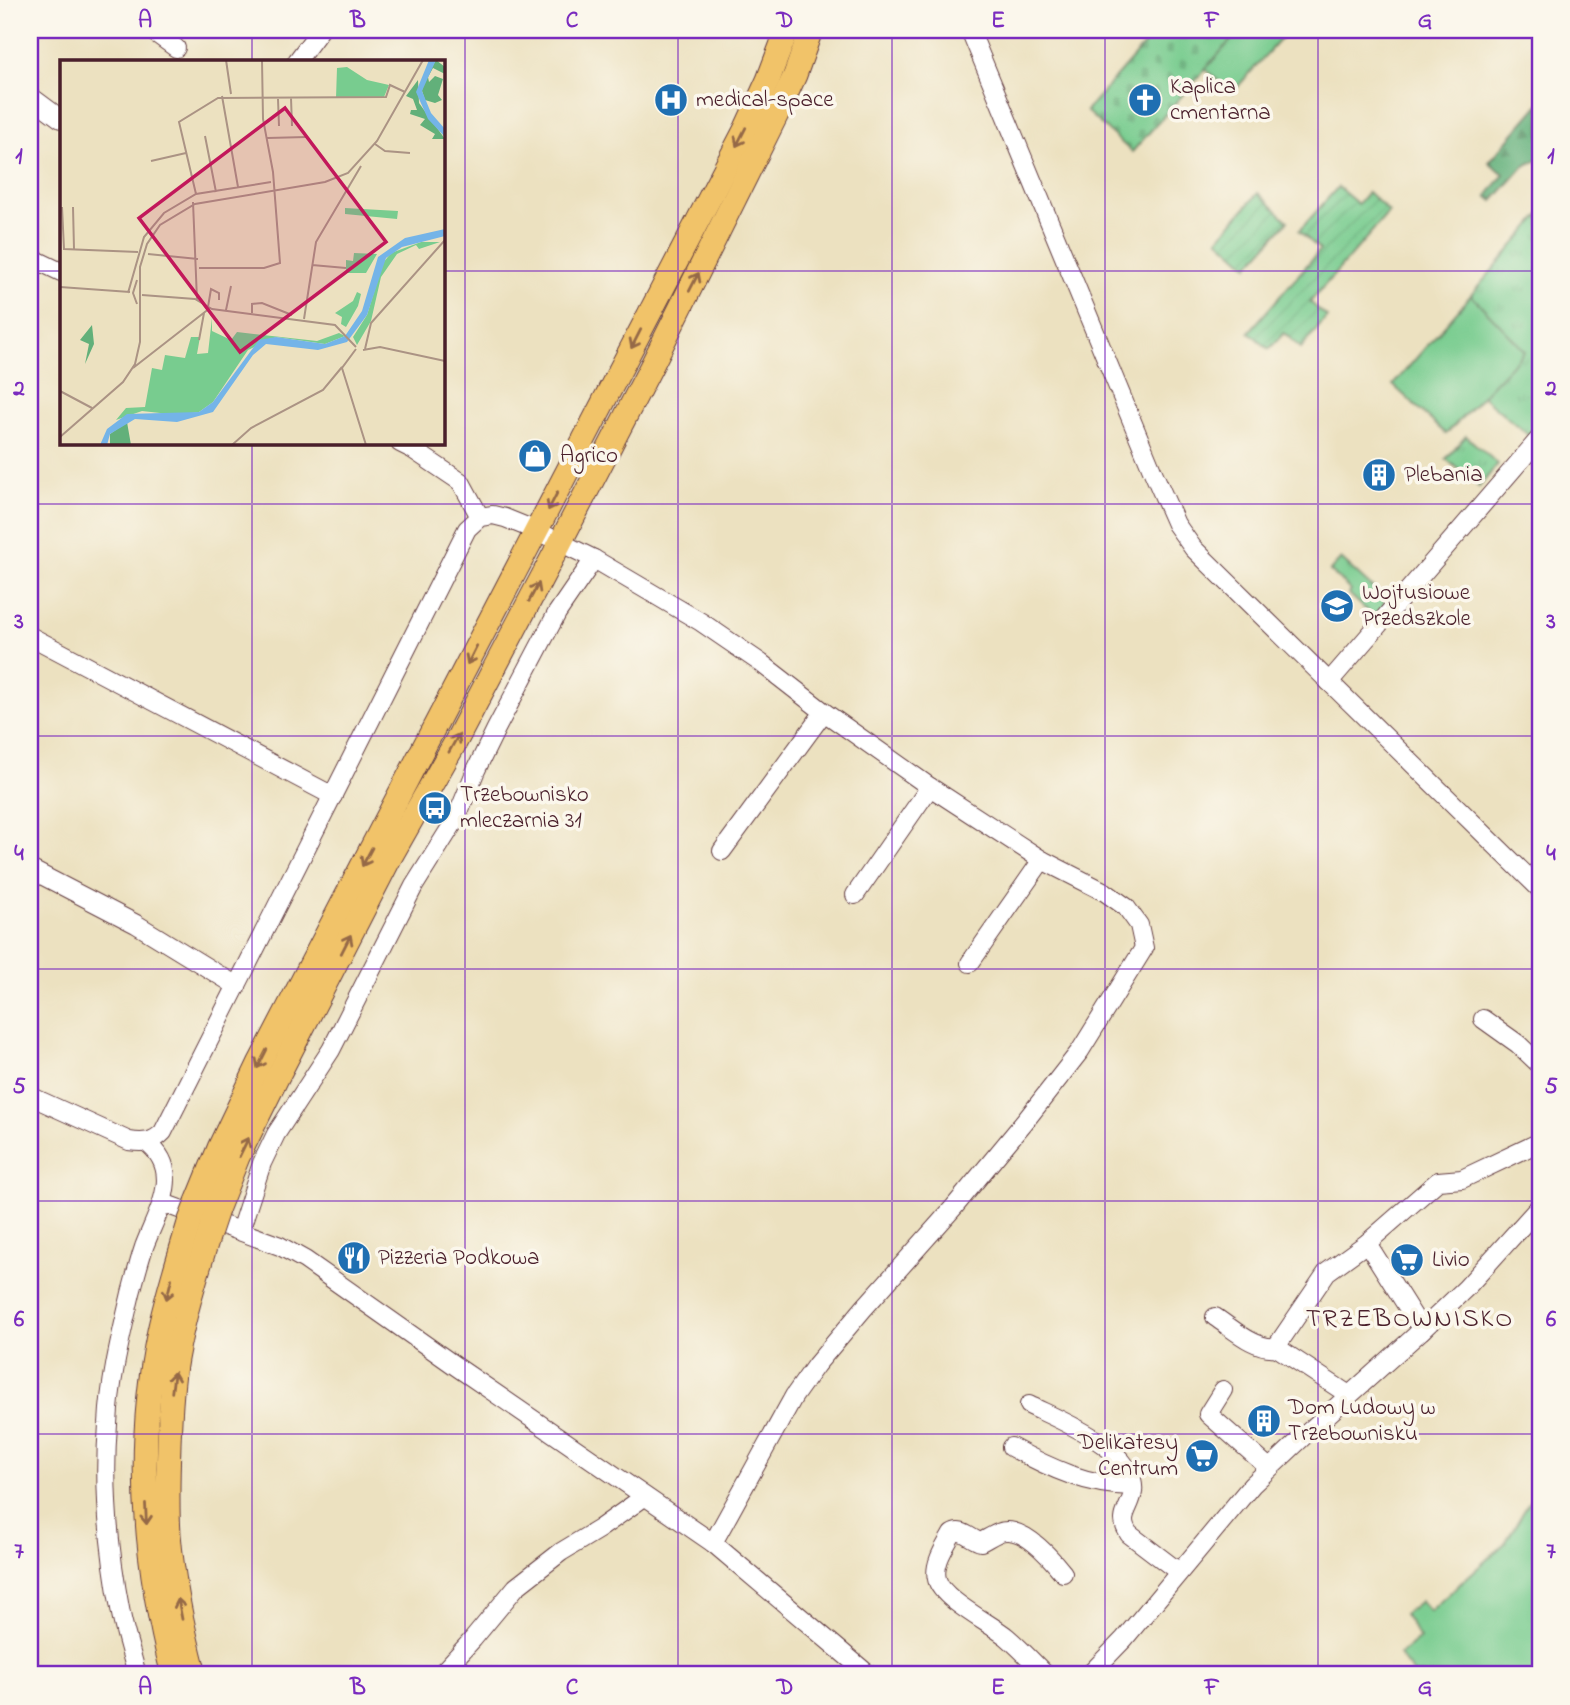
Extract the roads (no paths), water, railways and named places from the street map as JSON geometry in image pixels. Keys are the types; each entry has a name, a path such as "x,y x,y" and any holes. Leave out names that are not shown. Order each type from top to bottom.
{"main road":[{"path":"195,1675 176,1586 169,1533 170,1411 176,1361 203,1216 219,1148 260,1062 746,128 787,30"},
{"path":"173,1675 164,1642 148,1540 145,1462 151,1381 170,1284 203,1216 238,1157 391,856 453,745 652,365 762,145 811,30"}],"street":[{"path":"151,30 176,48"},
{"path":"298,60 320,30"},
{"path":"970,30 1176,524 1194,548 1540,889"},
{"path":"30,96 60,118"},
{"path":"30,257 60,272"},
{"path":"1329,682 1539,439"},
{"path":"402,444 461,482 480,517"},
{"path":"30,1096 129,1141 146,1142 159,1136 467,528 480,517 493,515 506,518 537,531 594,559 701,622 930,788 1042,860 1105,892 1126,907 1139,925 1144,948 1080,1051 1026,1120 954,1207 864,1308 793,1396 713,1543"},
{"path":"240,1231 262,1163 276,1134 331,1050 414,886 456,818 496,729 557,613 594,559"},
{"path":"30,636 333,796"},
{"path":"722,851 824,712"},
{"path":"855,895 930,788"},
{"path":"970,963 1042,860"},
{"path":"30,869 136,924 237,985"},
{"path":"1483,1019 1518,1044 1540,1065"},
{"path":"137,1675 121,1615 111,1550 106,1486 107,1423 116,1355 133,1285 144,1248 163,1203 167,1171 156,1150 146,1142"},
{"path":"1276,1347 1327,1272 1367,1243 1438,1181 1462,1179 1540,1142"},
{"path":"163,1203 280,1246 305,1260 713,1543 869,1675"},
{"path":"1089,1675 1114,1651 1234,1506 1269,1468 1422,1330 1466,1287 1540,1206"},
{"path":"1367,1243 1422,1330"},
{"path":"1215,1317 1252,1341 1268,1348 1276,1347 1349,1395"},
{"path":"1223,1390 1208,1414 1269,1468"},
{"path":"1029,1405 1088,1435 1124,1462 1130,1474 1133,1491 1124,1518 1124,1527 1129,1534 1179,1572"},
{"path":"1011,1447 1072,1477 1117,1486 1132,1486"},
{"path":"440,1675 516,1587 561,1552 644,1497"},
{"path":"1046,1675 1007,1637 950,1598 941,1589 936,1572 938,1561 956,1531 981,1542 1010,1530 1037,1545 1063,1573"}],"place":[{"name":"medical-space","path":"671,100"},
{"name":"Kaplica cmentarna","path":"1145,100"},
{"name":"Agrico","path":"535,456"},
{"name":"Plebania","path":"1379,475"},
{"name":"Wojtusiowe Przedszkole","path":"1337,606"},
{"name":"Trzebownisko mleczarnia 31","path":"435,808"},
{"name":"Pizzeria Podkowa","path":"354,1258"},
{"name":"Livio","path":"1407,1260"},
{"name":"Dom Ludowy w Trzebownisku","path":"1264,1421"},
{"name":"Delikatesy Centrum","path":"1202,1456"}],"district":[{"name":"TRZEBOWNISKO","path":"1410,1320"}]}
